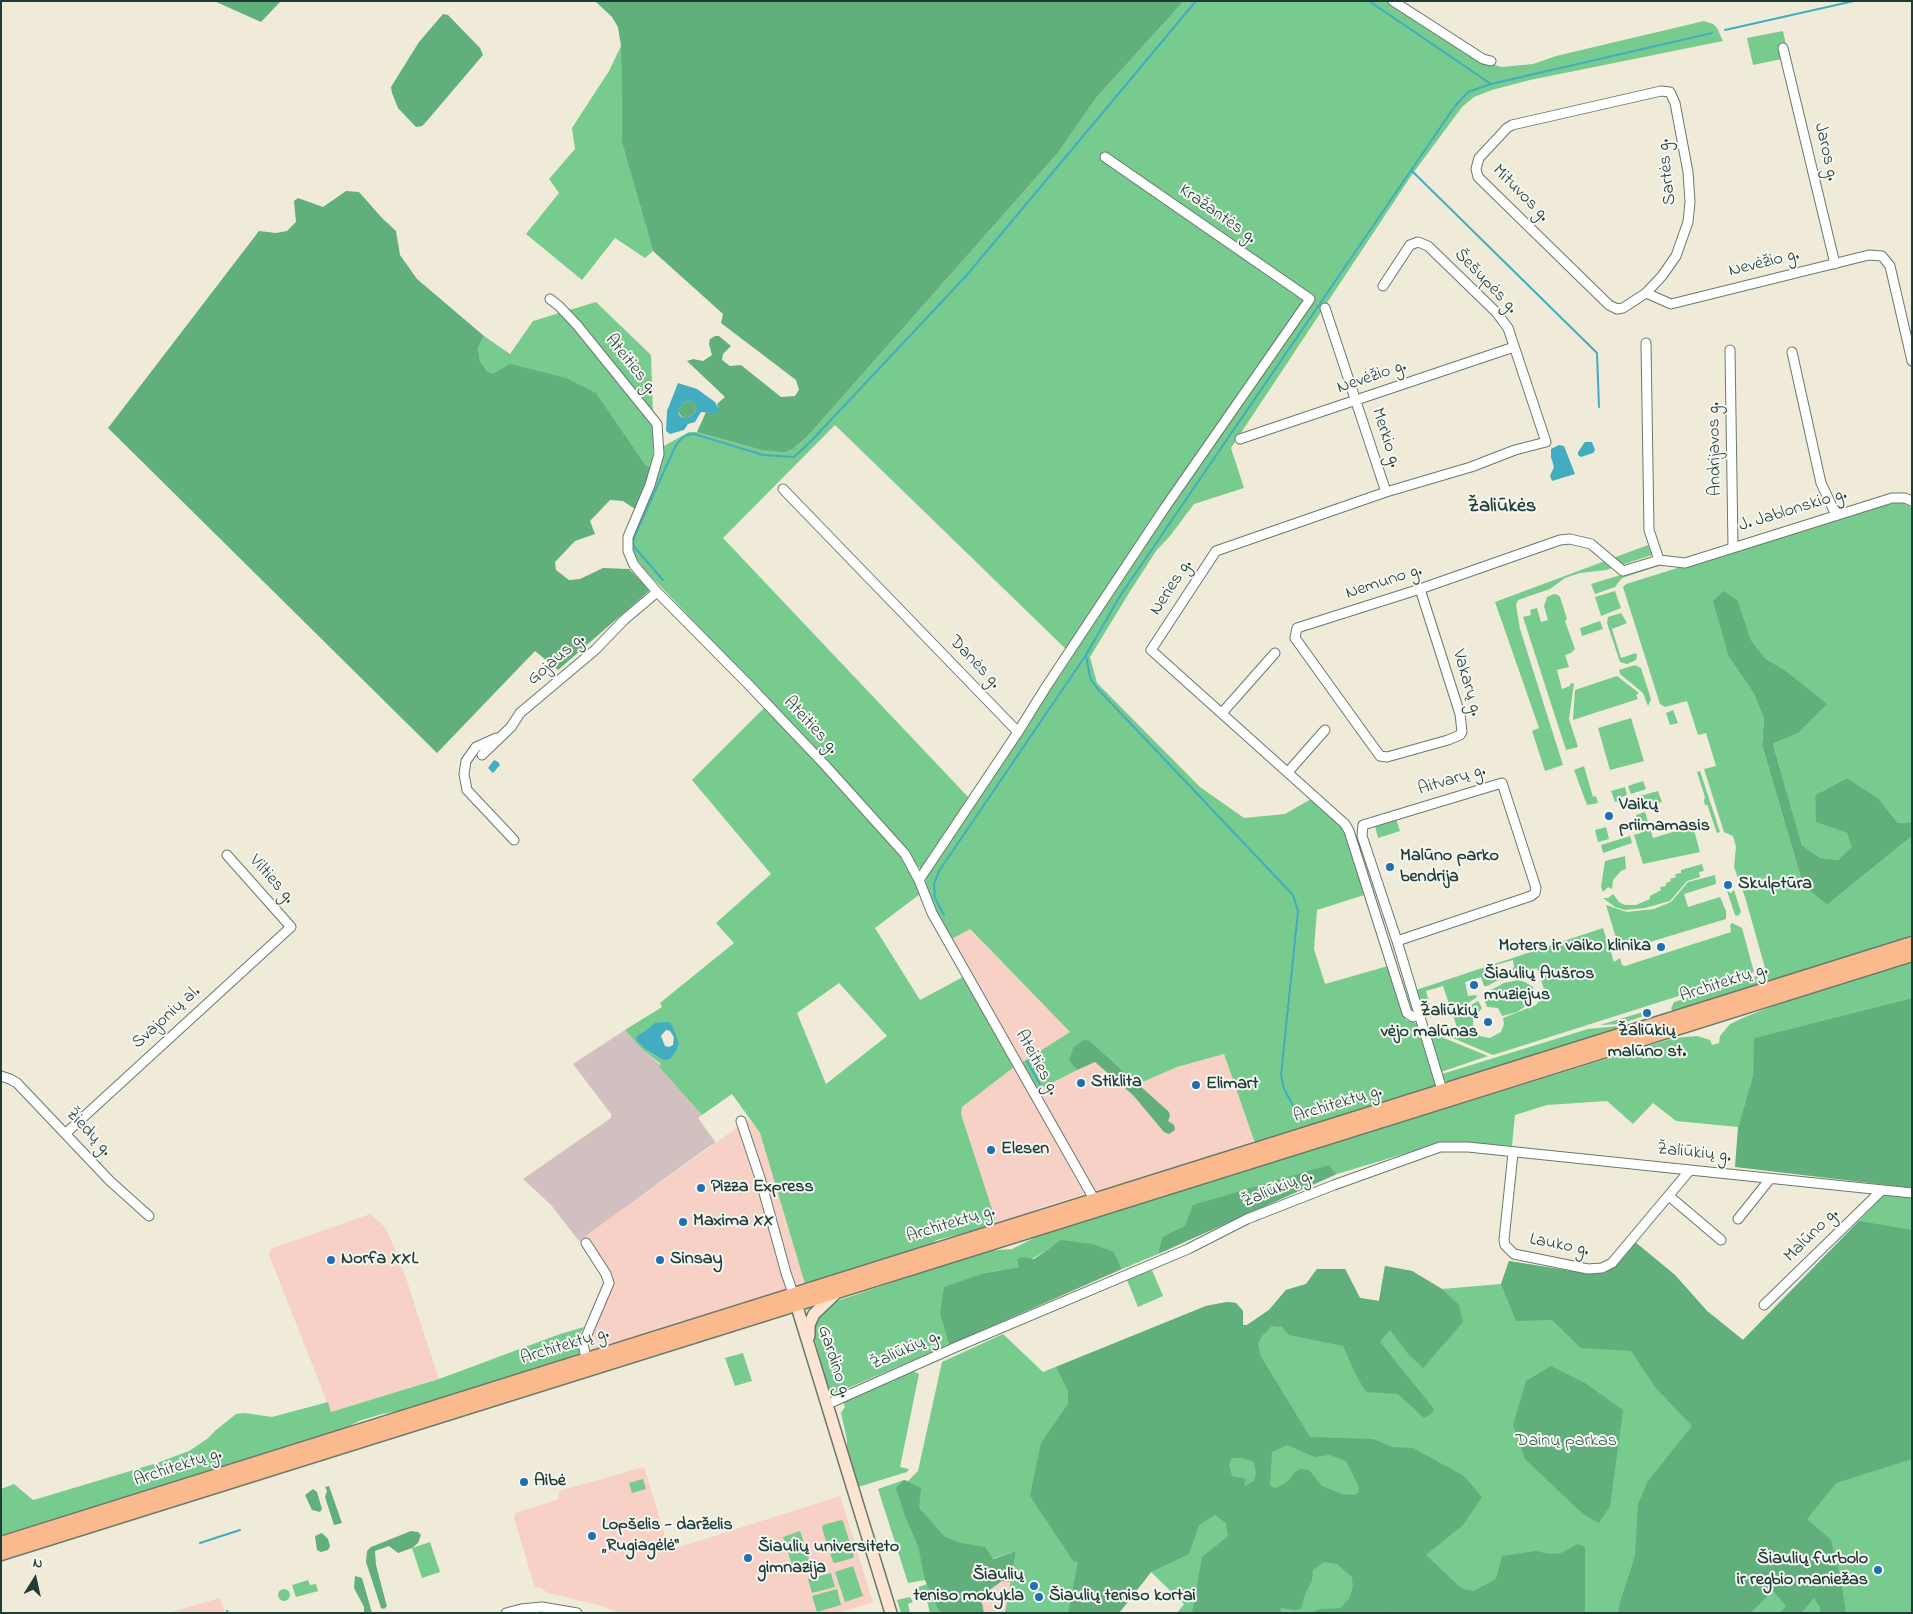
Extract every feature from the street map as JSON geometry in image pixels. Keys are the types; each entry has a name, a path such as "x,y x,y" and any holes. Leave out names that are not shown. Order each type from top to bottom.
{"main road":[{"name":"Architektų g.","path":"1,1554 37,1538 581,1364 795,1299 1819,978 1912,944"},
{"name":"Architektų g.","path":"1819,978 1912,955"},
{"name":"Architektų g.","path":"1343,1127 1442,1090 1539,1066"},
{"name":"Architektų g.","path":"795,1299 835,1294 1096,1205"},
{"path":"809,1345 808,1330 811,1318 817,1309 835,1294"},
{"name":"Gardino g.","path":"795,1299 891,1613"},
{"name":"Architektų g.","path":"1,1543 37,1538"}],"street":[{"path":"1394,1 1483,58 1491,61"},
{"name":"Jaros g.","path":"1783,48 1835,264"},
{"name":"Mituvos g.","path":"1617,309 1609,305 1478,177 1476,170 1479,158 1512,125 1661,91 1670,92"},
{"name":"Sartės g.","path":"1617,309 1623,308 1646,293 1662,276 1676,256 1688,222 1690,202 1688,172 1675,102 1670,92"},
{"name":"Kražantės g.","path":"1018,732 1164,509 1310,299 1106,157"},
{"name":"Šešupės g.","path":"1383,286 1410,245 1418,242 1428,246 1496,312 1508,328 1546,442 1515,450 1494,459"},
{"name":"Nevėžio g.","path":"1646,293 1671,304 1869,255 1882,256 1890,266 1912,360"},
{"name":"Ateities g.","path":"550,298 577,325 657,424 659,454 650,485 632,525 627,543 634,565 657,592 824,764 905,854 919,880 932,913 1096,1205"},
{"name":"Merkio g.","path":"1325,308 1386,492"},
{"path":"1646,343 1649,530 1660,560"},
{"name":"Nevėžio g.","path":"1240,440 1514,347"},
{"name":"Andrijavos g.","path":"1730,350 1734,547"},
{"path":"1792,352 1821,483 1836,515"},
{"name":"Neries g.","path":"1419,1015 1413,1017 1406,1013 1349,830 1345,824 1151,650 1216,551 1386,492 1494,459"},
{"name":"Danės g.","path":"783,489 1018,732"},
{"name":"J. Jablonskio g.","path":"1660,560 1685,563 1892,498 1904,498 1912,501"},
{"name":"Nemuno g.","path":"1380,756 1294,638 1297,628 1420,589 1560,540 1570,539 1591,544 1623,571 1660,560"},
{"name":"Vakarų g.","path":"1380,756 1387,757 1448,740 1460,736 1462,732 1460,714 1420,589"},
{"name":"Gojaus g.","path":"482,756 511,726 520,713 595,650 657,592"},
{"path":"1222,713 1275,653"},
{"path":"1288,772 1324,730"},
{"path":"919,880 1018,732"},
{"path":"501,736 476,747 466,761 464,774 467,790 514,840"},
{"name":"Aitvarų g.","path":"1397,941 1531,896 1535,893 1536,888 1502,783 1363,825 1362,836 1397,941 1442,1090"},
{"name":"Vilties g.","path":"227,855 291,927"},
{"name":"Svajonių al.","path":"66,1132 291,927"},
{"name":"Žiedų g.","path":"1,1076 17,1083 66,1132 110,1181 149,1216"},
{"name":"Gardino g.","path":"741,1121 760,1178 795,1299"},
{"name":"Žaliūkių g.","path":"828,1404 956,1347 1188,1249 1247,1219 1440,1147 1468,1147 1912,1193"},
{"name":"Lauko g.","path":"1513,1153 1504,1240 1507,1248 1514,1254 1588,1269 1602,1268 1612,1263 1690,1170"},
{"path":"1738,1219 1770,1179"},
{"name":"Malūno g.","path":"1764,1305 1882,1190"},
{"path":"1669,1196 1721,1240"},
{"path":"581,1364 583,1344 609,1283 606,1274 586,1243"},
{"path":"506,1613 542,1607 577,1613"}],"shaded area":[{"path":"969,929 1070,1032 1021,1063 950,940"},
{"path":"625,1030 643,1050 661,1065 659,1067 702,1115 698,1118 716,1143 579,1241 551,1205 523,1179 611,1118 611,1114 573,1064"},
{"path":"1073,1048 1138,1084 1177,1067 1224,1054 1255,1143 1093,1192 1038,1090 1077,1070"},
{"path":"1014,1067 1084,1194 1039,1208 1018,1218 995,1225 995,1218 961,1114 962,1107"},
{"path":"749,1119 760,1133 805,1284 592,1352 589,1340 593,1326 611,1292 606,1288 604,1273 579,1241"},
{"path":"370,1214 385,1227 394,1247 439,1379 331,1412 269,1255 270,1249"},
{"name":"Šiaulių universiteto gimnazija","path":"644,1467 668,1545 665,1549 670,1550 840,1496 873,1602 839,1613 619,1613 602,1606 548,1593 539,1587 535,1588 514,1518 515,1513 559,1499 559,1491"},
{"path":"1002,1581 1011,1582 1068,1613 984,1613 981,1598 983,1591 988,1592"},
{"path":"220,1598 225,1613 168,1613"}],"green space":[{"path":"214,1 281,1 261,22"},
{"path":"595,1 1184,1 1096,98 1057,154 807,437 794,448 785,452 761,450 697,432 706,412 712,413 718,407 717,404 725,397 687,361 693,359 703,361 712,355 709,344 710,339 715,336 719,336 731,346 723,354 722,360 730,366 741,365 781,397 795,396 799,390 796,380 721,323 723,314 653,251 622,143 621,46 618,27 612,17"},
{"path":"1184,1 1390,1 1491,64 1502,67 1533,64 1556,56 1704,21 1713,24 1717,28 1723,41 1530,80 1474,97 1462,107 1411,176 1231,448 1244,488 1194,504 1156,551 1090,657 1097,683 1200,787 1244,818 1285,814 1313,798 1343,827 1350,844 1364,895 1317,910 1314,949 1325,984 1388,966 1406,1020 1419,1024 1437,1082 1434,1088 1255,1143 1224,1054 1177,1067 1138,1084 1090,1041 1069,1061 1077,1070 1038,1090 1028,1075 1021,1063 1070,1032 970,929 950,940 928,896 925,883 927,872 1073,656 835,425 723,538 969,798 921,869 916,865 905,847 840,775 644,569 631,550 633,534 662,447 689,432 697,432 761,450 794,448 807,437 1057,154 1096,98"},
{"path":"443,14 448,15 480,48 483,55 426,122 422,126 416,127 398,108 391,87 419,42"},
{"path":"1783,31 1786,45 1782,59 1753,65 1747,38"},
{"path":"621,46 622,143 653,251 645,258 615,238 582,280 526,234 559,193 549,179 575,149 572,128 609,71"},
{"path":"346,191 359,192 396,231 400,255 417,279 484,336 478,348 480,361 487,371 493,374 510,364 566,378 596,393 645,465 653,468 635,509 623,501 610,500 590,521 595,534 575,541 555,562 556,570 569,580 580,579 603,568 629,569 650,590 558,670 535,651 437,753 108,428 259,231 276,233 287,231 296,222 294,201 298,198 323,207"},
{"path":"596,302 651,355 653,468 487,371 480,361 478,348 484,336 510,354 533,321"},
{"path":"688,401 697,404 697,407 693,415 684,418 678,411 683,403"},
{"path":"1897,500 1906,503 1912,508 1912,822 1898,823 1878,798 1847,778 1815,795 1817,822 1847,833 1853,847 1838,860 1820,858 1802,845 1773,744 1798,733 1783,669 1766,659 1751,640 1738,601 1729,657 1754,694 1764,719 1762,745 1803,885 1827,905 1912,836 1912,935 1769,982 1745,897 1734,867 1736,847 1733,836 1724,832 1704,769 1716,766 1706,733 1698,735 1687,701 1665,707 1660,704 1623,587 1626,584"},
{"path":"1648,545 1652,555 1606,570 1580,573 1565,578 1550,589 1518,600 1516,605 1520,629 1563,765 1545,771 1532,731 1539,728 1495,602"},
{"path":"1664,562 1665,564 1622,578 1615,587 1595,594 1591,584"},
{"path":"1615,591 1621,608 1601,616 1595,597"},
{"path":"1724,591 1738,601 1751,640 1766,659 1783,669 1827,704 1798,733 1773,744 1802,845 1820,858 1838,860 1852,847 1847,833 1816,822 1815,795 1847,778 1878,798 1898,823 1912,822 1912,836 1827,905 1803,885 1762,745 1764,719 1754,694 1729,657 1713,601"},
{"path":"1554,594 1560,597 1567,619 1565,621 1575,649 1565,655 1569,667 1557,670 1562,689 1574,683 1569,719 1578,747 1566,750 1523,617 1531,615 1530,610 1537,608 1541,622 1548,620 1544,606 1547,597"},
{"path":"1621,613 1627,623 1612,629 1621,658 1636,653 1637,656 1636,660 1627,664 1620,662 1607,623 1608,617"},
{"path":"1600,621 1603,629 1582,636 1580,628"},
{"path":"1635,665 1641,668 1651,699 1648,706 1643,693 1620,674 1619,670"},
{"path":"1617,676 1639,693 1636,695 1638,699 1573,720 1575,690"},
{"path":"766,706 907,862 920,894 875,928 920,1000 963,977 1014,1067 962,1107 961,1114 995,1218 995,1225 937,1240 923,1248 805,1284 760,1133 732,1094 702,1115 659,1067 661,1064 643,1050 625,1030 662,1007 660,1003 734,943 716,923 771,874 692,780","holes":["839,983 887,1036 826,1084 797,1013","671,1023 676,1051 663,1060 648,1051 637,1036 650,1027"]},
{"path":"1673,710 1678,723 1670,725 1666,713"},
{"path":"1631,718 1644,761 1610,770 1598,728"},
{"path":"1584,766 1593,797 1596,796 1598,803 1587,805 1574,770"},
{"path":"1700,771 1720,832 1717,833 1707,804 1705,806 1705,797 1697,772"},
{"path":"1643,781 1646,789 1631,794 1628,786"},
{"path":"1625,787 1627,795 1615,802 1611,791"},
{"path":"1658,791 1662,802 1640,809 1636,797"},
{"path":"1645,812 1653,838 1686,828 1686,826 1692,823 1700,852 1643,864 1634,835 1641,833 1636,815"},
{"path":"1396,819 1400,831 1378,838 1375,826"},
{"path":"1606,827 1609,839 1598,842 1595,830"},
{"path":"1630,836 1632,843 1603,853 1601,845"},
{"path":"1625,856 1626,869 1621,871 1613,880 1612,889 1608,887 1603,892 1601,887 1605,861"},
{"path":"1702,864 1704,871 1699,872 1700,877 1687,881 1670,901 1645,908 1625,910 1615,907 1603,898 1608,898 1613,894 1619,902 1625,905 1636,905 1650,899 1650,896 1661,890 1660,887 1666,886 1666,883 1671,881 1670,879 1676,877 1675,874 1681,873 1681,870"},
{"path":"1715,875 1716,884 1684,894 1688,907 1720,897 1726,911 1726,919 1620,951 1606,905 1627,912 1654,909 1671,902 1688,882"},
{"path":"1734,890 1741,912 1738,916 1735,915 1727,891 1731,893"},
{"path":"1732,923 1742,928 1754,972 1493,1055 1448,1036 1474,1028 1480,1036 1490,1038 1501,1032 1504,1024 1503,1018 1536,1005 1545,992 1537,968 1501,979 1487,986 1484,986 1481,977 1465,982 1468,996 1476,995 1477,997 1467,1004 1451,1010 1443,986 1426,991 1433,1016 1430,1017 1424,1015 1416,990 1603,928 1614,962 1620,958 1622,965 1625,966 1731,932 1730,925","holes":["1513,960 1514,967 1511,970 1494,974 1489,967"]},
{"path":"1912,962 1912,998 1755,1038 1753,1075 1738,1127 1676,1121 1653,1103 1633,1124 1607,1101 1547,1105 1515,1115 1512,1146 1440,1143 1337,1174 1329,1165 1162,1237 1158,1254 1122,1269 1114,1252 1061,1241 1019,1267 985,1273 940,1315 949,1345 834,1394 828,1388 812,1330 812,1323 831,1303 986,1251 1012,1249 1038,1236 1102,1215 1674,1038 1697,1036 1710,1040 1712,1045 1719,1043 1720,1036 1730,1024 1745,1017 1801,995"},
{"path":"1757,976 1759,985 1673,1013 1671,1008 1674,1002"},
{"path":"1518,980 1533,987 1534,997 1530,1003 1517,1012 1502,1016 1498,1008 1487,1007 1483,997 1489,991 1504,983"},
{"path":"1912,998 1912,1188 1735,1167 1738,1127 1753,1075 1754,1038"},
{"path":"1478,1001 1482,1008 1473,1019 1473,1026 1458,1031 1453,1015"},
{"path":"1643,1012 1644,1016 1620,1024 1600,1025"},
{"path":"1618,1026 1612,1032 1451,1083 1444,1080 1442,1074 1588,1029"},
{"path":"1429,1032 1488,1056 1441,1072"},
{"path":"1084,1040 1090,1041 1169,1112 1168,1121 1174,1125 1175,1130 1169,1134 1164,1132 1133,1095 1095,1062 1077,1070 1069,1061 1073,1048"},
{"path":"1329,1165 1337,1174 1158,1254 1162,1237 1185,1226 1193,1205"},
{"name":"Dainų parkas","path":"1886,1193 1912,1196 1912,1613 1177,1613 1184,1604 1151,1572 1119,1613 1005,1613 1016,1551 925,1580 908,1583 878,1489 904,1480 908,1481 918,1471 942,1362 1003,1334 1043,1372 1206,1306 1227,1302 1236,1303 1243,1311 1243,1325 1247,1325 1269,1310 1286,1290 1306,1284 1317,1269 1345,1269 1360,1298 1379,1301 1385,1266 1412,1271 1442,1289 1501,1284 1509,1261 1577,1272 1605,1273 1615,1266 1635,1242 1675,1275 1707,1311 1743,1340"},
{"path":"1859,1221 1912,1230 1912,1459 1836,1483 1807,1519 1831,1540 1841,1581 1846,1613 1820,1613 1820,1607 1814,1598 1801,1613 1780,1613 1786,1606 1773,1591 1750,1613 1618,1613 1635,1556 1638,1504 1648,1481 1692,1426 1655,1387 1631,1351 1581,1348 1552,1320 1516,1321 1501,1284 1509,1261 1577,1272 1605,1273 1615,1266 1635,1242 1675,1275 1707,1311 1743,1340"},
{"path":"1061,1240 1092,1244 1114,1252 1122,1269 949,1345 940,1315 944,1287 985,1273 1019,1267 1017,1259 1021,1257 1034,1259"},
{"path":"1385,1266 1412,1271 1442,1289 1459,1305 1463,1322 1423,1368 1409,1355 1390,1330 1380,1342 1434,1409 1431,1414 1424,1418 1398,1394 1366,1392 1343,1346 1289,1335 1282,1327 1272,1326 1258,1343 1260,1355 1310,1437 1373,1439 1393,1447 1413,1448 1464,1476 1482,1497 1463,1525 1426,1555 1460,1587 1466,1590 1474,1591 1496,1579 1502,1556 1536,1551 1549,1554 1561,1553 1578,1544 1585,1547 1585,1613 1392,1613 1390,1611 1387,1613 1311,1613 1320,1609 1340,1608 1349,1599 1353,1587 1352,1577 1337,1564 1324,1562 1313,1570 1312,1581 1305,1594 1301,1609 1281,1608 1280,1613 1192,1613 1202,1557 1228,1536 1226,1523 1215,1515 1199,1525 1189,1554 1151,1572 1119,1613 1068,1613 1078,1562 1074,1562 1030,1496 1041,1443 1068,1404 1068,1391 1056,1367 1206,1306 1227,1302 1236,1303 1243,1311 1243,1325 1247,1325 1269,1310 1286,1290 1306,1284 1317,1269 1345,1269 1360,1298 1379,1301","holes":["1287,1445 1315,1457 1329,1455 1346,1461 1358,1485 1359,1492 1354,1495 1342,1494 1322,1486 1309,1470 1300,1469 1287,1482 1276,1488 1270,1486 1272,1452","1232,1458 1243,1458 1254,1462 1256,1473 1254,1481 1244,1486 1246,1479 1232,1476 1229,1465"]},
{"path":"1152,1270 1163,1296 1138,1307 1127,1280"},
{"path":"584,1327 578,1337 580,1352 578,1356 404,1410 359,1421 342,1430 1,1537 1,1489 14,1484 33,1500 37,1499 157,1463 189,1451 207,1439 236,1414 245,1413 272,1417 328,1402 331,1412 439,1379 560,1334"},
{"path":"743,1353 752,1381 735,1386 725,1358"},
{"path":"1551,1366 1585,1383 1623,1410 1610,1506 1599,1523 1583,1514 1525,1459 1513,1425 1526,1381"},
{"path":"913,1371 919,1374 900,1467 909,1469 907,1472 858,1487 847,1449 841,1413 845,1407 843,1402"},
{"path":"643,1479 646,1489 632,1493 629,1483"},
{"path":"904,1480 921,1488 919,1508 945,1537 961,1543 985,1547 993,1559 1016,1551 1011,1582 1002,1581 987,1592 983,1591 981,1598 984,1613 941,1613 937,1608 925,1580 918,1546 905,1516 896,1488"},
{"path":"329,1486 342,1523 334,1525 325,1497 327,1491 325,1487"},
{"path":"313,1489 317,1492 322,1509 320,1512 312,1510 305,1495"},
{"path":"843,1521 854,1556 853,1558 835,1563 833,1562 822,1528 823,1525"},
{"path":"411,1531 418,1532 421,1535 418,1543 412,1548 398,1553 389,1546 375,1551 376,1565 387,1606 384,1609 381,1608 366,1562 367,1551 371,1547"},
{"path":"800,1531 810,1562 793,1568 783,1537"},
{"path":"322,1533 328,1539 330,1546 328,1550 321,1552 317,1550 315,1536"},
{"path":"430,1542 440,1572 422,1578 412,1548"},
{"path":"853,1566 863,1596 845,1602 835,1572"},
{"path":"831,1573 835,1587 812,1593 808,1579"},
{"path":"355,1576 362,1578 372,1613 364,1613 364,1607 354,1588"},
{"path":"308,1580 310,1585 316,1584 318,1591 296,1597 292,1585"},
{"path":"927,1584 941,1613 930,1613 926,1597 919,1599 916,1588"},
{"path":"282,1589 286,1589 290,1595 286,1601 282,1601 278,1597 278,1593"},
{"path":"837,1589 841,1605 817,1612 812,1596"},
{"path":"910,1597 913,1602 908,1604 910,1613 901,1613 897,1600"}],"water":[{"path":"678,383 697,389 715,402 719,410 717,413 701,412 695,422 688,424 684,430 670,434 666,431 667,411","holes":["688,401 696,404 697,407 693,415 684,418 680,416 678,411 683,403"]},
{"path":"1585,442 1592,442 1595,450 1593,453 1581,457 1578,455 1578,452"},
{"path":"1559,445 1564,446 1575,474 1552,481 1550,476 1554,467 1551,449"},
{"path":"494,760 500,765 493,773 488,768"},
{"path":"655,1023 671,1023 679,1043 670,1059 663,1060 648,1051 636,1040 637,1036","holes":["666,1030 670,1031 674,1037 673,1045 669,1047 665,1046 661,1036"]}],"waterway":[{"path":"663,580 635,548 633,543 676,445 681,439 687,435 694,434 763,455 794,457 966,276 1196,1"},
{"path":"1369,1 1491,84"},
{"path":"1725,30 1854,1"},
{"path":"944,915 935,898 934,884 939,871 1086,655 1120,596 1455,106 1468,92 1491,84 1712,33"},
{"path":"1411,170 1597,353 1599,407"},
{"path":"1086,655 1090,678 1097,688 1293,895 1298,911 1281,1075 1284,1089 1298,1114"},
{"path":"1027,1061 1041,1086"},
{"path":"200,1543 240,1530"}],"place":[{"name":"Vaikų priimamasis","path":"1609,816"},
{"name":"Malūno parko bendrija","path":"1390,867"},
{"name":"Skulptūra","path":"1728,885"},
{"name":"Moters ir vaiko klinika","path":"1661,947"},
{"name":"Šiaulių Aušros muziejus","path":"1474,985"},
{"name":"Žaliūkių malūno st.","path":"1647,1013"},
{"name":"Žaliūkių vėjo malūnas","path":"1488,1022"},
{"name":"Stiklita","path":"1081,1083"},
{"name":"Elimart","path":"1196,1085"},
{"name":"Elesen","path":"991,1150"},
{"name":"Pizza Express","path":"701,1188"},
{"name":"Maxima XX","path":"683,1222"},
{"name":"Norfa XXL","path":"331,1260"},
{"name":"Sinsay","path":"660,1260"},
{"name":"Aibė","path":"524,1482"},
{"name":"Lopšelis - darželis „Rugiagėlė“","path":"592,1536"},
{"name":"Šiaulių universiteto gimnazija","path":"748,1558"},
{"name":"Šiaulių furbolo ir regbio maniežas","path":"1878,1570"},
{"name":"Šiaulių teniso mokykla","path":"1034,1586"},
{"name":"Šiaulių teniso kortai","path":"1039,1597"}],"district":[{"name":"Žaliūkės","path":"1502,508"}]}
